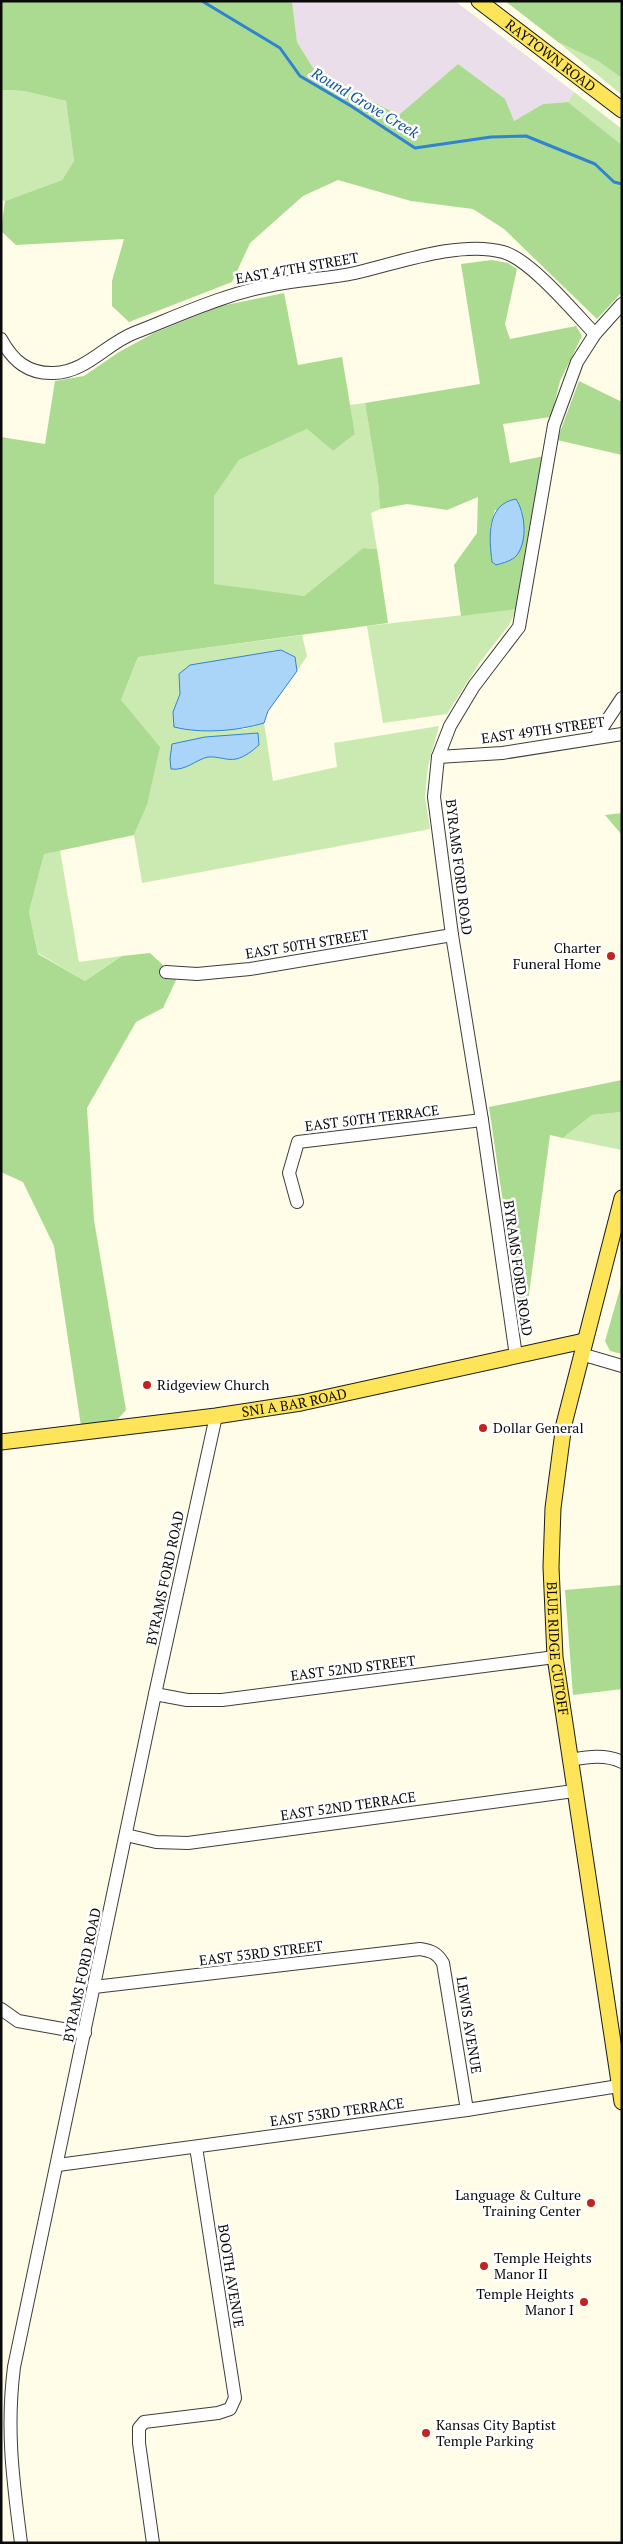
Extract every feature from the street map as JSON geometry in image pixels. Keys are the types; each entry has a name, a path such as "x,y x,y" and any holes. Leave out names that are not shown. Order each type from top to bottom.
{"main road":[{"name":"RAYTOWN ROAD","path":"479,1 622,110"},
{"name":"BLUE RIDGE CUTOFF","path":"622,1198 564,1424 553,1508 551,1567 556,1658 574,1791 617,2032 619,2086 622,2102"},
{"name":"SNI A BAR ROAD","path":"1,1442 216,1416 337,1397 516,1356 582,1348"}],"street":[{"name":"EAST 47TH STREET","path":"1,339 11,357 29,369 55,373 77,369 129,335 224,297 273,285 344,275 439,253 480,248 504,252 525,263 595,334"},
{"name":"BYRAMS FORD ROAD","path":"516,1356 482,1120 452,935 434,797 438,757 450,726 474,686 519,627 554,425 577,362 595,334 622,304"},
{"path":"596,737 622,698"},
{"name":"EAST 49TH STREET","path":"438,757 502,753 622,734"},
{"name":"EAST 50TH STREET","path":"166,972 197,974 250,969 452,935"},
{"name":"EAST 50TH TERRACE","path":"297,1202 289,1173 298,1142 482,1120"},
{"name":"SNI A BAR ROAD","path":"582,1348 622,1366"},
{"name":"BYRAMS FORD ROAD","path":"21,2543 10,2453 9,2407 14,2367 58,2165 155,1694 216,1416"},
{"name":"EAST 52ND STREET","path":"155,1694 187,1700 222,1700 556,1658"},
{"path":"570,1760 594,1756 613,1758 622,1762"},
{"name":"EAST 52ND TERRACE","path":"126,1835 156,1842 188,1843 574,1791"},
{"name":"EAST 53RD STREET","path":"94,1987 420,1950 431,1951"},
{"name":"LEWIS AVENUE","path":"431,1951 439,1956 443,1963 467,2110"},
{"path":"1,2009 18,2021 85,2033"},
{"name":"EAST 53RD TERRACE","path":"58,2165 467,2110 619,2086"},
{"name":"BOOTH AVENUE","path":"153,2543 139,2443 139,2428 144,2422 218,2413 230,2409 235,2398 196,2147"}],"shaded area":[{"path":"292,1 455,1 574,92 568,102 543,104 514,121 458,64 400,115 315,71 297,42"}],"green space":[{"path":"1,1 292,1 297,42 315,71 399,115 458,64 505,99 514,121 543,104 568,102 622,145 622,292 597,319 504,229 473,209 411,201 338,180 303,196 250,243 232,282 129,322 112,306 112,281 124,239 16,245 1,231 5,201 62,180 74,161 66,101 24,91 1,90"},
{"path":"505,1 622,1 622,78 598,61 558,42"},
{"path":"558,42 598,61 620,76 622,78 622,95"},
{"path":"1,90 24,91 66,101 74,161 62,180 5,201 1,200"},
{"path":"574,92 622,129 622,145 568,102"},
{"path":"492,260 508,263 517,269 505,324 510,339 576,326 582,336 560,381 551,417 503,424 510,463 544,456 517,609 461,616 454,565 477,533 478,497 447,510 407,504 380,509 378,482 365,403 480,384 461,264","holes":["495,510 522,510 523,540 496,565 492,562 490,528"]},
{"path":"284,293 298,365 342,357 355,434 333,451 307,429 239,460 214,496 214,584 304,596 363,548 377,549 388,623 138,657 121,700 160,747 147,805 134,835 44,854 29,912 38,954 85,981 122,956 150,953 177,978 163,1008 136,1022 87,1108 94,1220 126,1410 118,1419 81,1426 54,1246 23,1182 1,1172 1,437 45,444 55,381 84,376 119,352 154,333 221,306"},
{"path":"579,381 622,402 622,455 557,440"},
{"path":"365,403 378,482 380,509 371,513 377,549 363,548 304,596 214,585 214,495 239,460 307,429 333,451 355,434 350,405"},
{"path":"517,609 509,625 480,662 447,714 383,723 367,626"},
{"path":"302,635 307,656 297,671 295,657 179,674 180,694 173,712 187,730 245,729 264,723 273,781 337,767 334,743 439,726 428,766 425,797 430,829 142,883 134,835 147,805 121,700 138,657"},
{"path":"622,813 622,835 605,815"},
{"path":"60,850 79,962 122,956 85,981 38,953 29,912 44,853"},
{"path":"622,1080 622,1112 592,1115 563,1138 550,1135 523,1339 489,1107"},
{"path":"622,1112 622,1150 563,1138 592,1115"},
{"path":"622,1282 622,1354 610,1351 605,1341"},
{"path":"622,1585 622,1689 573,1695 565,1590"}],"water":[{"path":"516,499 523,519 523,542 515,557 507,562 496,565 492,562 490,543 494,515 506,502"},
{"path":"281,650 295,657 297,671 268,711 264,723 219,731 174,727 173,712 180,694 179,674 190,665"},
{"path":"258,733 259,745 242,757 226,759 208,757 186,767 171,769 172,744 205,737"}],"waterway":[{"name":"Round Grove Creek","path":"202,1 280,48 300,76 351,106 415,148 491,137 526,136 595,164 614,182 622,184"}],"place":[{"name":"Charter Funeral Home","path":"611,956"},
{"name":"Ridgeview Church","path":"147,1385"},
{"name":"Dollar General","path":"483,1428"},
{"name":"Language & Culture Training Center","path":"591,2203"},
{"name":"Temple Heights Manor II","path":"484,2266"},
{"name":"Temple Heights Manor I","path":"584,2302"},
{"name":"Kansas City Baptist Temple Parking","path":"426,2433"}]}
